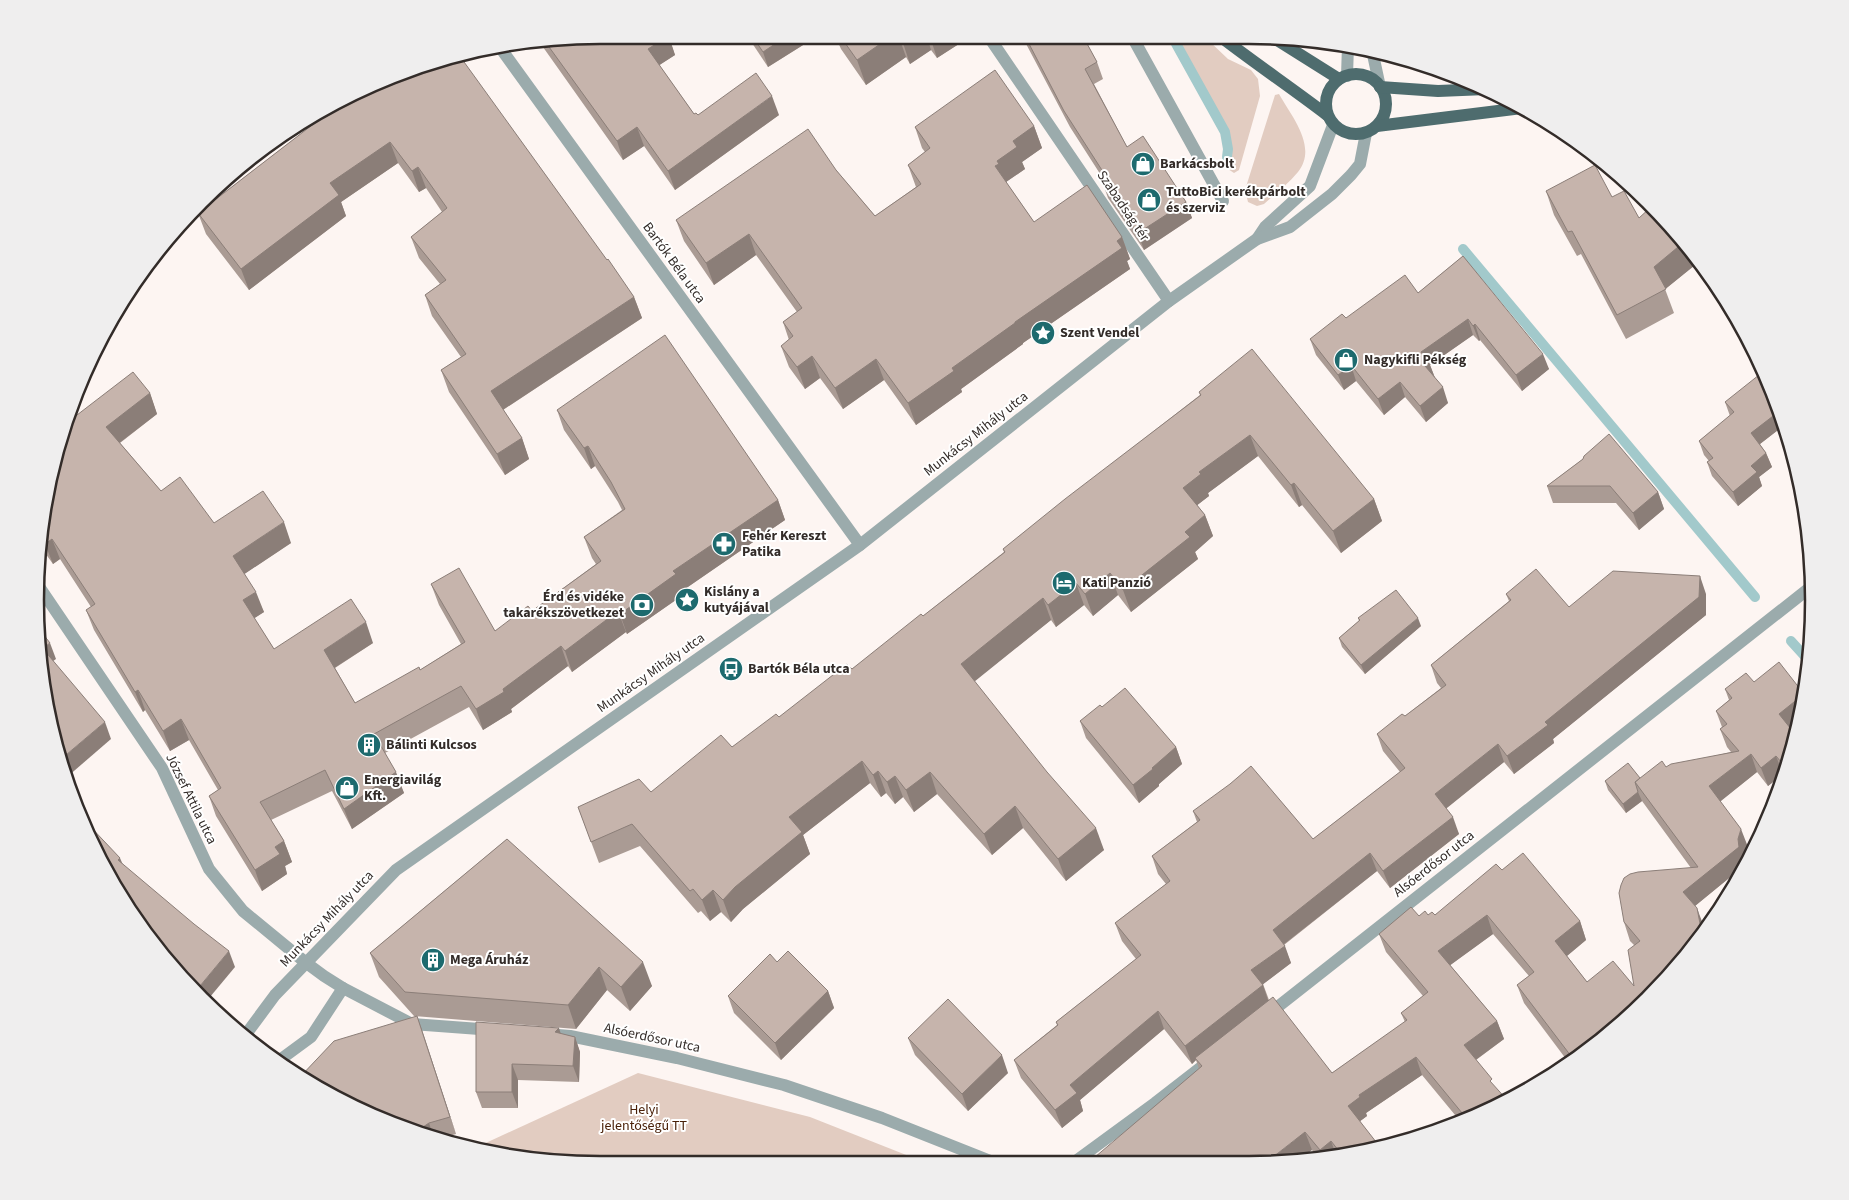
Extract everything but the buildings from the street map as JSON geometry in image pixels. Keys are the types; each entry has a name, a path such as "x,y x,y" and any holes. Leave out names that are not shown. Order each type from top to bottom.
{"main road":[{"path":"1230,44 1268,72 1281,79 1343,132 1355,134 1372,129 1511,110"},
{"path":"1285,45 1343,78"},
{"path":"1330,120 1326,102 1329,89 1343,78 1364,75 1373,80 1385,96 1384,116 1372,129"},
{"path":"1380,87 1438,91 1470,90"}],"street":[{"name":"Szabadság tér","path":"993,44 1169,300"},
{"path":"1136,44 1223,201"},
{"name":"Bartók Béla utca","path":"503,52 860,545"},
{"path":"1343,78 1347,52"},
{"path":"1374,58 1380,87"},
{"path":"1257,238 1265,227 1310,186 1330,120"},
{"path":"1169,300 1257,238 1290,227 1332,194 1351,176 1360,164 1372,129"},
{"name":"Munkácsy Mihály utca","path":"249,1031 275,995 305,962 396,870 860,545 1169,300"},
{"name":"Alsóerdősor utca","path":"1256,1023 1805,592"},
{"name":"József Attila utca","path":"44,594 162,768 209,868 243,911 305,962"},
{"path":"305,962 343,988 412,1024 501,1031"},
{"path":"283,1057 311,1037 343,988"},
{"name":"Alsóerdősor utca","path":"550,1035 570,1036 677,1058 784,1085 882,1118 978,1156"},
{"path":"1083,1156 1155,1103 1225,1048"}],"green space":[{"path":"1171,44 1212,44 1228,59 1251,70 1258,79 1260,96 1239,170 1234,173 1228,169 1226,142"},
{"path":"1279,94 1301,132 1305,152 1298,172 1264,204 1257,206 1248,202 1245,190 1275,95"},
{"name":"Helyi jelentőségű TT","path":"638,1073 810,1117 909,1156 564,1155 483,1144"}],"waterway":[{"path":"1176,44 1225,132 1228,149 1227,157"},
{"path":"1463,249 1755,597"},
{"path":"1791,641 1802,653"}],"place":[{"name":"Barkácsbolt","path":"1143,164"},
{"name":"TuttoBici kerékpárbolt és szerviz","path":"1149,200"},
{"name":"Szent Vendel","path":"1043,333"},
{"name":"Nagykifli Pékség","path":"1346,360"},
{"name":"Fehér Kereszt Patika","path":"724,544"},
{"name":"Kati Panzió","path":"1064,583"},
{"name":"Kislány a kutyájával","path":"687,600"},
{"name":"Érd és vidéke takarékszövetkezet","path":"642,605"},
{"name":"Bartók Béla utca","path":"731,669"},
{"name":"Bálinti Kulcsos","path":"369,745"},
{"name":"Energiavilág Kft.","path":"347,788"},
{"name":"Mega Áruház","path":"433,960"}]}
